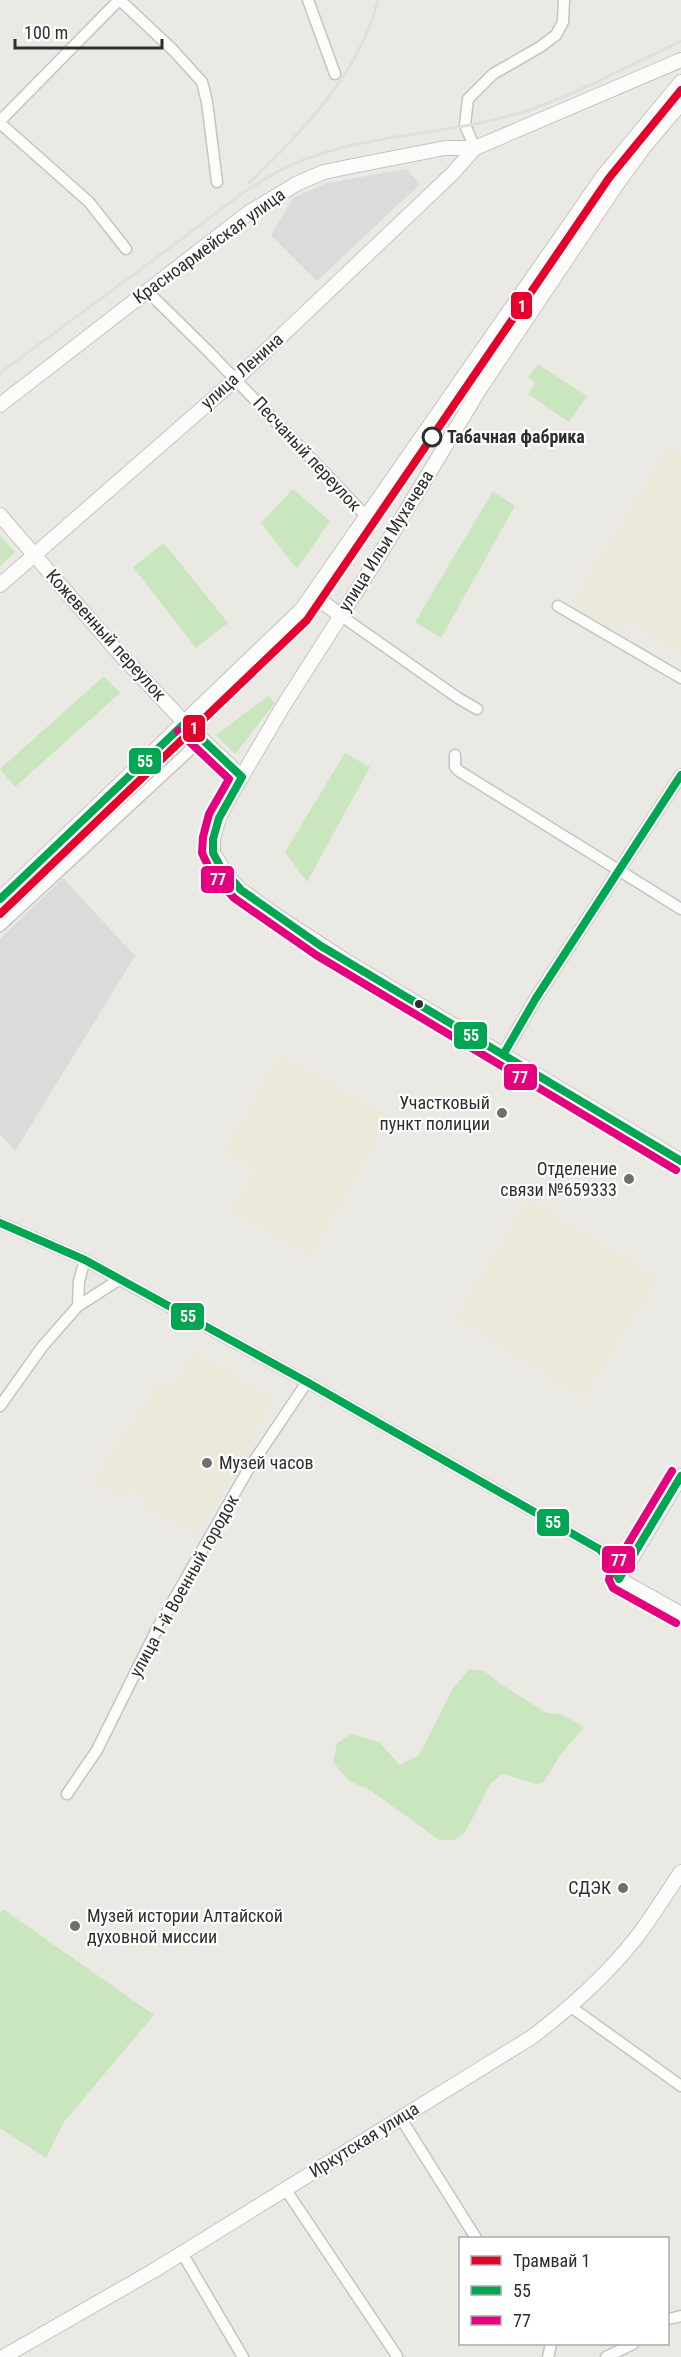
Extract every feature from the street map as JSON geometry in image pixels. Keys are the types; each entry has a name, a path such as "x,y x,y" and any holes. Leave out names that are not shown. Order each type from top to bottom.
{"main road":[{"name":"Красноармейская улица","path":"0,405 248,213 298,183 324,172 348,166 445,148 475,148 681,60"},
{"name":"улица Ильи Мухачева","path":"0,899 290,622 313,596 366,516 604,175 681,82"},
{"name":"улица Ильи Мухачева","path":"502,1054 321,946 241,890 220,866 213,853 213,839 219,818 282,708 481,387 644,147 681,103"},
{"name":"улица Ленина","path":"0,585 236,379 453,173 475,148"},
{"path":"565,231 580,240"},
{"name":"Кожевенный переулок","path":"0,515 118,652 185,723 242,777"},
{"path":"313,596 340,615"},
{"path":"502,1054 681,1161"},
{"path":"681,1476 619,1579 681,1614"},
{"name":"Иркутская улица","path":"3,2357 182,2253 532,2037 571,2007 635,1940 681,1872"}],"street":[{"path":"126,249 89,202 0,122 119,0 202,82 207,102 217,182"},
{"path":"308,0 335,74"},
{"path":"475,148 465,125 468,99 493,75 551,40 561,30 564,0"},
{"name":"Песчаный переулок","path":"146,290 236,379 366,516"},
{"path":"558,606 681,678"},
{"path":"340,615 477,709"},
{"path":"0,926 202,738"},
{"path":"455,755 455,767 459,771 681,909"},
{"path":"502,1054 681,775"},
{"path":"0,1223 85,1260 120,1279 308,1382 599,1549 607,1557 619,1579"},
{"path":"78,1306 79,1281 85,1260"},
{"path":"0,1406 42,1347 78,1306 120,1279"},
{"name":"улица 1-й Военный городок","path":"68,1794 97,1750 157,1629 248,1470 308,1382"},
{"path":"571,2007 681,2086"},
{"path":"400,2117 475,2237"},
{"path":"286,2190 397,2356"},
{"path":"182,2253 243,2357"},
{"path":"606,2357 629,2345"}],"shaded area":[{"path":"406,169 420,184 317,281 271,235 293,198 327,183"},
{"path":"669,446 681,453 681,653 629,623 613,631 570,606"},
{"path":"63,878 135,956 15,1151 0,1134 0,939"},
{"path":"280,1055 390,1116 311,1256 232,1211 255,1170 224,1152"},
{"path":"529,1199 658,1278 583,1398 455,1318"},
{"path":"195,1351 275,1399 197,1536 143,1505 147,1497 129,1487 123,1498 92,1480 161,1381 173,1388"}],"green space":[{"path":"538,364 587,396 569,422 528,394 535,383 561,400 528,378"},
{"path":"293,489 330,521 297,569 261,523"},
{"path":"493,491 515,506 441,638 415,622"},
{"path":"0,536 15,552 0,566"},
{"path":"164,543 228,623 196,648 133,567"},
{"path":"104,676 120,693 15,787 0,769"},
{"path":"268,696 275,703 235,754 216,735"},
{"path":"345,753 370,767 307,882 285,852"},
{"path":"469,1669 484,1671 547,1713 561,1714 584,1727 560,1755 544,1782 536,1784 502,1774 491,1783 464,1834 454,1840 439,1840 370,1790 349,1781 333,1762 337,1743 351,1734 379,1742 400,1765 419,1755 452,1690"},
{"path":"3,1909 154,2015 63,2123 46,2158 0,2128 0,1913"}],"railway":[{"path":"249,183 309,122 327,100 357,53 378,0"},
{"path":"0,373 236,198 275,173 305,159 336,149 465,126 529,110 587,87 681,41"}],"tram line":[{"name":"1","path":"0,914 307,620 609,178 681,90"}],"transit line":[{"name":"55","path":"0,899 185,723 242,777 219,818 213,839 213,853 220,866 241,890 321,946 681,1161"},
{"name":"77","path":"178,731 229,779 209,814 203,837 202,853 211,872 234,898 316,955 676,1170"},
{"name":"55","path":"503,1055 536,998 681,775"},
{"name":"55","path":"0,1223 85,1260 307,1382 599,1549 607,1557 619,1579 681,1476"},
{"name":"77","path":"672,1471 610,1574 609,1580 613,1588 676,1623"}],"place":[{"name":"Табачная фабрика","path":"432,437"},
{"name":"Участковый пункт полиции","path":"502,1113"},
{"name":"Отделение связи №659333","path":"629,1179"},
{"name":"Музей часов","path":"207,1463"},
{"name":"СДЭК","path":"623,1888"},
{"name":"Музей истории Алтайской духовной миссии","path":"75,1926"}]}
